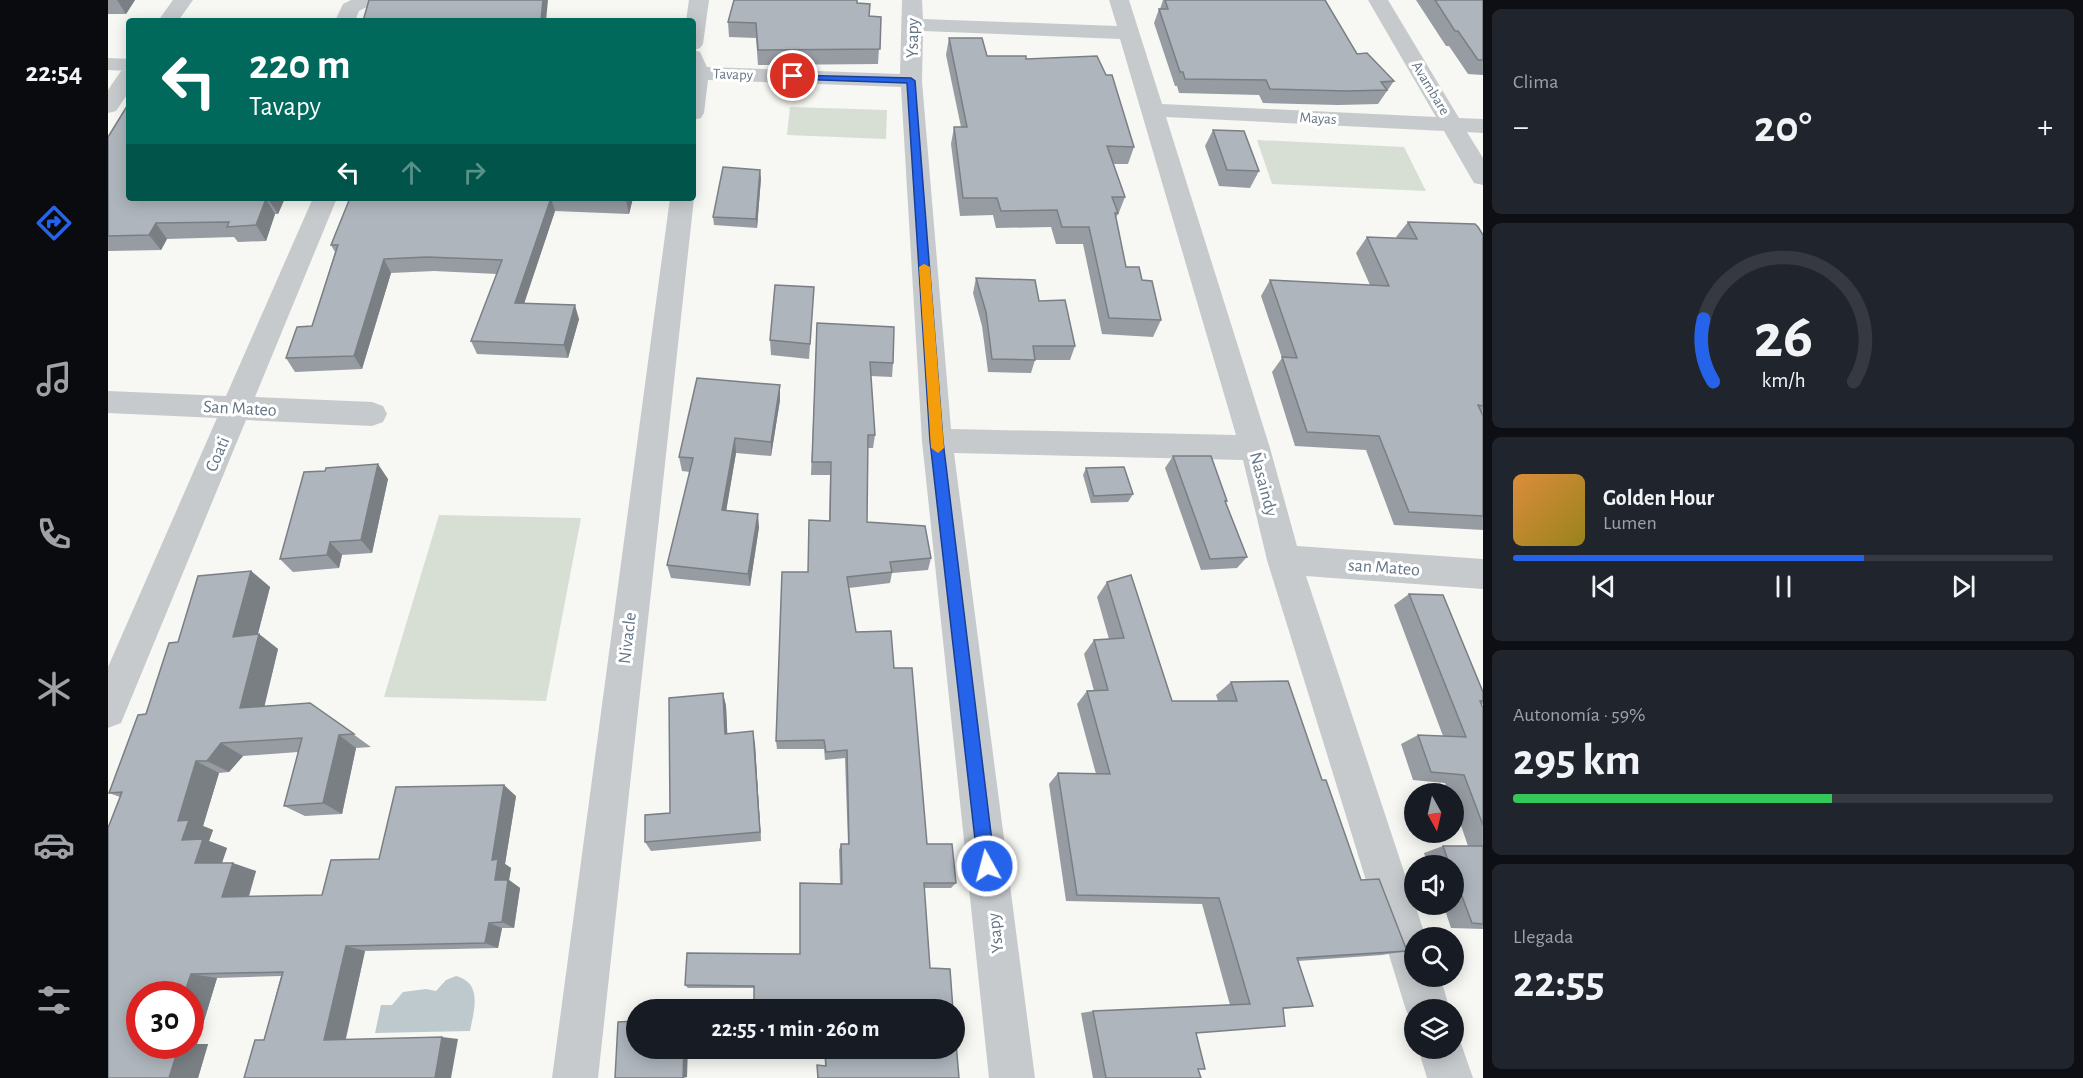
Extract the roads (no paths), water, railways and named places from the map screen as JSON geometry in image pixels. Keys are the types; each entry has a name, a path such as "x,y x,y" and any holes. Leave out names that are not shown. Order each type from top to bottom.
{"street":[{"path":"170,18 183,0"},
{"path":"346,18 350,8 366,0"},
{"path":"696,22 699,0"},
{"name":"Ñasaindy","path":"1119,0 1255,448 1284,560 1404,935"},
{"name":"Avambare","path":"1378,0 1483,177"},
{"path":"913,13 1129,33"},
{"name":"Ysapy","path":"913,13 911,81 937,441 1012,1078"},
{"path":"108,64 126,65"},
{"name":"Tavapy","path":"696,65 911,81"},
{"path":"108,106 126,80"},
{"name":"Mayas","path":"1153,110 1483,126"},
{"name":"Coati","path":"108,710 324,201"},
{"name":"Nivacle","path":"575,1078 682,201"},
{"name":"San Mateo","path":"108,402 372,414"},
{"path":"937,441 1255,448"},
{"name":"san Mateo","path":"1284,560 1483,574"},
{"path":"1444,1059 1450,1078"}]}
